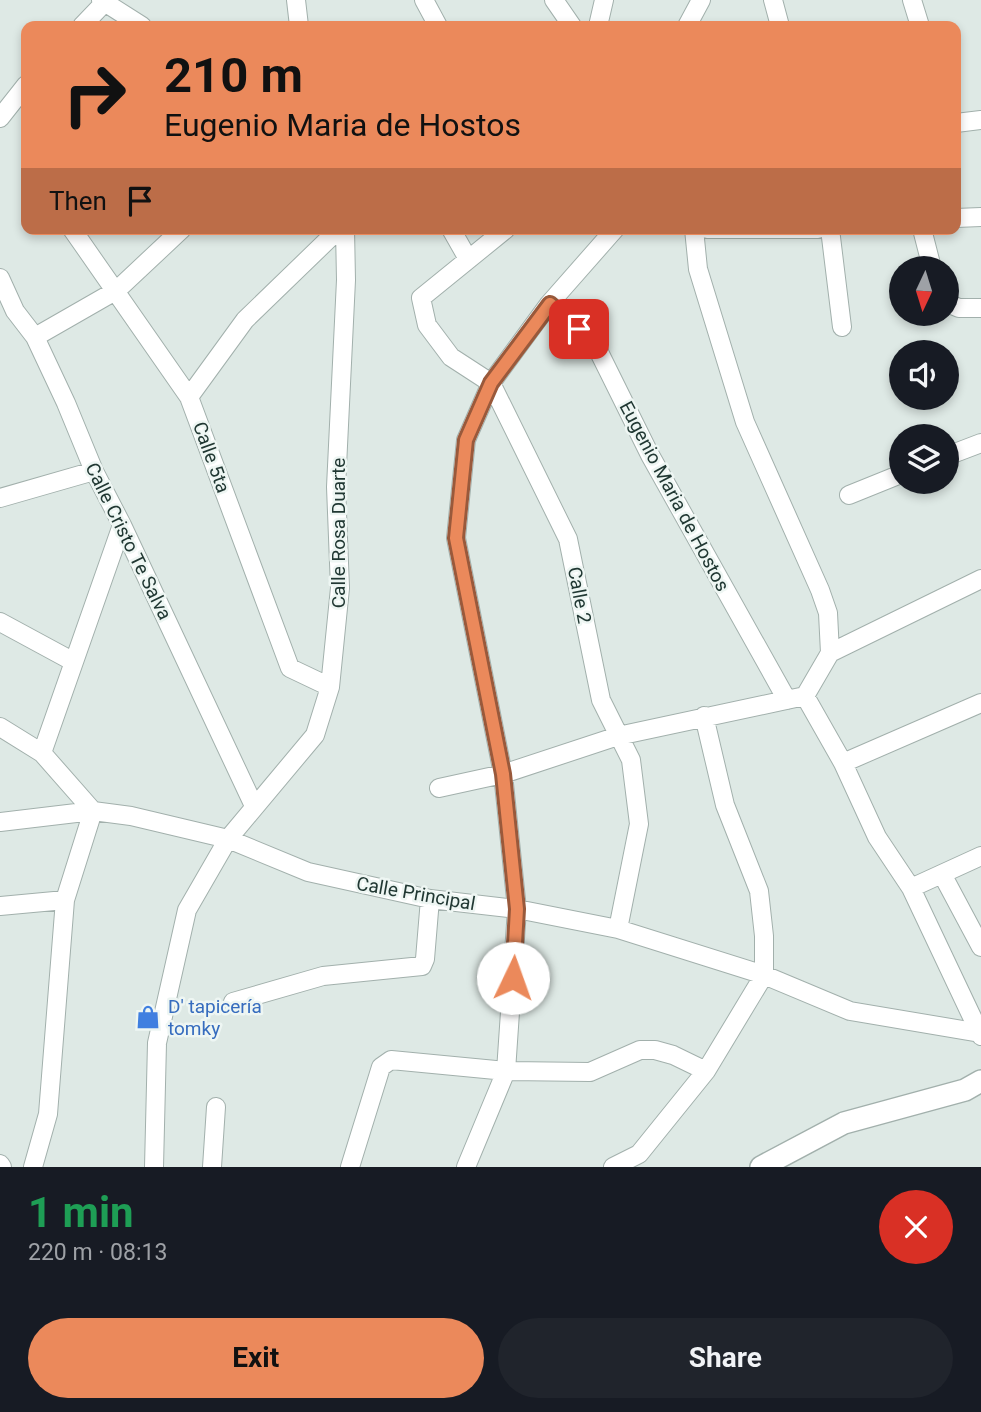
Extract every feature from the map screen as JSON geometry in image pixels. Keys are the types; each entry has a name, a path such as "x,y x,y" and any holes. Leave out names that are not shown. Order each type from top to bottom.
{"street":[{"path":"296,0 298,21"},
{"path":"424,0 435,21"},
{"path":"554,0 569,21"},
{"path":"599,21 604,0"},
{"path":"690,21 701,0"},
{"path":"773,0 779,21"},
{"path":"912,0 918,21"},
{"path":"86,21 103,1 134,21"},
{"path":"0,118 21,91"},
{"path":"961,122 981,120"},
{"path":"961,218 981,217"},
{"name":"Calle 5ta","path":"76,235 189,397 290,668 330,687"},
{"path":"35,337 117,290 176,235"},
{"path":"189,397 245,320 333,235"},
{"name":"Calle Rosa Duarte","path":"154,1167 157,1043 187,910 228,839 315,735 330,687 340,588 337,487 346,280 345,235"},
{"path":"454,235 468,259"},
{"path":"491,383 451,357 427,325 421,298 498,235"},
{"path":"466,1167 506,1071 517,909 503,774 456,538 466,440 491,383 550,304 610,235"},
{"path":"695,235 698,269 745,422 828,613 830,653"},
{"path":"831,235 842,327"},
{"path":"924,235 929,256"},
{"name":"Calle Cristo Te Salva","path":"0,278 8,314 35,337 66,403 93,471 122,524 254,806"},
{"name":"Eugenio Maria de Hostos","path":"550,304 594,342 650,455 796,698 843,763 877,837 911,888 981,1034"},
{"path":"959,308 980,311"},
{"name":"Calle 2","path":"491,383 568,539 601,700 631,760 639,824 618,929"},
{"path":"959,451 981,443"},
{"path":"0,498 93,471"},
{"path":"849,495 889,479"},
{"path":"42,752 122,524"},
{"path":"439,788 503,774 618,736 796,698 830,653 981,579"},
{"path":"0,622 74,662"},
{"path":"843,763 981,703"},
{"path":"613,1167 639,1154 706,1072 764,975 760,891 725,805 704,716"},
{"path":"0,727 42,752 93,811 65,900 48,1114 33,1167"},
{"name":"Calle Principal","path":"0,822 93,811 131,816 228,839 308,872 430,899 517,909 618,929 764,975 850,1011 981,1034"},
{"path":"911,888 981,856"},
{"path":"942,874 981,947"},
{"path":"233,1002 323,976 422,966 425,959 430,899"},
{"path":"0,906 65,900"},
{"path":"350,1167 381,1067 384,1062 391,1060 506,1071 590,1072 640,1050 673,1055 706,1072"},
{"path":"761,1167 844,1123 965,1090 981,1081"},
{"path":"212,1167 216,1107"}],"place":[{"name":"D' tapicería tomky","path":"148,1017"}],"route":[{"path":"513,978 517,909 503,774 456,538 466,440 491,383 550,304 579,329"}]}
